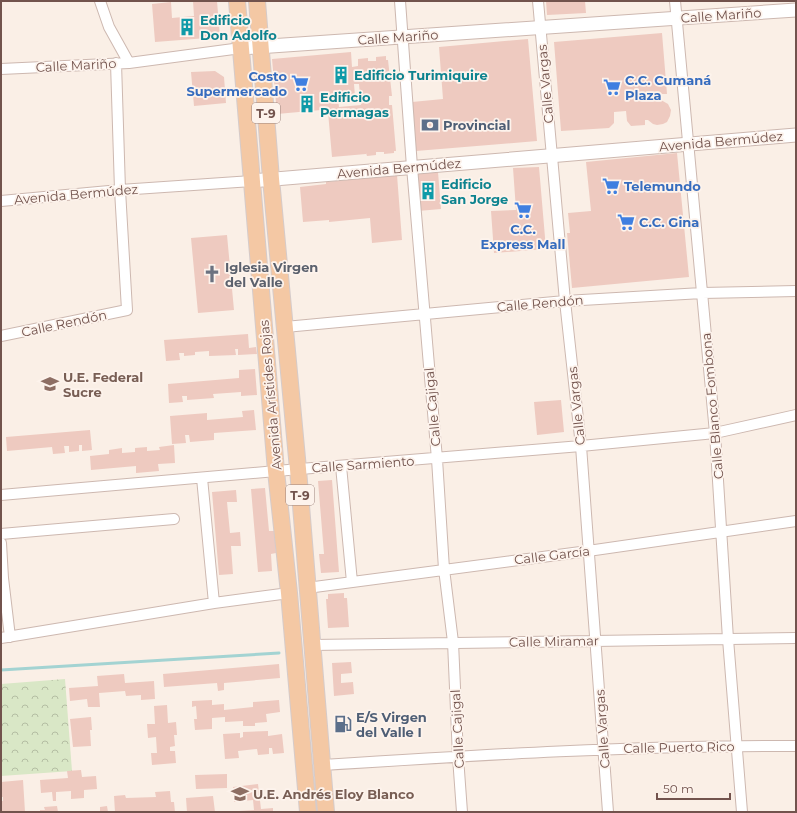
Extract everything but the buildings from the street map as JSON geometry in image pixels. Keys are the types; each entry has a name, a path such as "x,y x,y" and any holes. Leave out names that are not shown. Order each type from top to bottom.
{"main road":[{"name":"Avenida Arístides Rojas","path":"237,1 276,471 289,593 308,812"},
{"name":"Avenida Arístides Rojas","path":"257,1 326,812"}],"street":[{"path":"100,1 109,27 129,63"},
{"name":"Calle Cajigal","path":"400,1 444,569 453,642 462,812"},
{"name":"Calle Vargas","path":"538,1 565,301 581,446 608,812"},
{"name":"Calle Blanco Fombona","path":"675,1 715,433 728,639 742,812"},
{"name":"Calle Mariño","path":"1,69 129,63 241,48 796,10"},
{"path":"116,63 120,190"},
{"name":"Avenida Bermúdez","path":"1,201 796,135"},
{"name":"Calle Rendón","path":"1,336 127,310 120,190"},
{"name":"Calle Rendón","path":"285,327 565,301 702,293 796,291"},
{"name":"Calle Sarmiento","path":"1,495 581,446 715,433 796,415"},
{"path":"341,466 352,582"},
{"path":"202,478 214,604"},
{"path":"1,534 174,519"},
{"name":"Calle García","path":"307,588 588,551 796,521"},
{"path":"1,543 6,637 289,593"},
{"name":"Calle Miramar","path":"312,645 796,638"},
{"name":"Calle Puerto Rico","path":"323,765 604,749 796,746"}],"green space":[{"path":"65,679 72,771 1,776 1,684"}],"waterway":[{"path":"1,670 279,653"}],"place":[{"name":"Edificio Don Adolfo","path":"187,27"},
{"name":"Edificio Turimiquire","path":"341,75"},
{"name":"Costo Supermercado","path":"300,83"},
{"name":"C.C. Cumaná Plaza","path":"612,87"},
{"name":"Edificio Permagas","path":"307,104"},
{"name":"Provincial","path":"430,125"},
{"name":"Telemundo","path":"611,186"},
{"name":"Edificio San Jorge","path":"428,191"},
{"name":"C.C. Express Mall","path":"523,210"},
{"name":"C.C. Gina","path":"626,222"},
{"name":"Iglesia Virgen del Valle","path":"212,274"},
{"name":"U.E. Federal Sucre","path":"50,384"},
{"name":"E/S Virgen del Valle I","path":"343,724"},
{"name":"U.E. Andrés Eloy Blanco","path":"240,794"}]}
